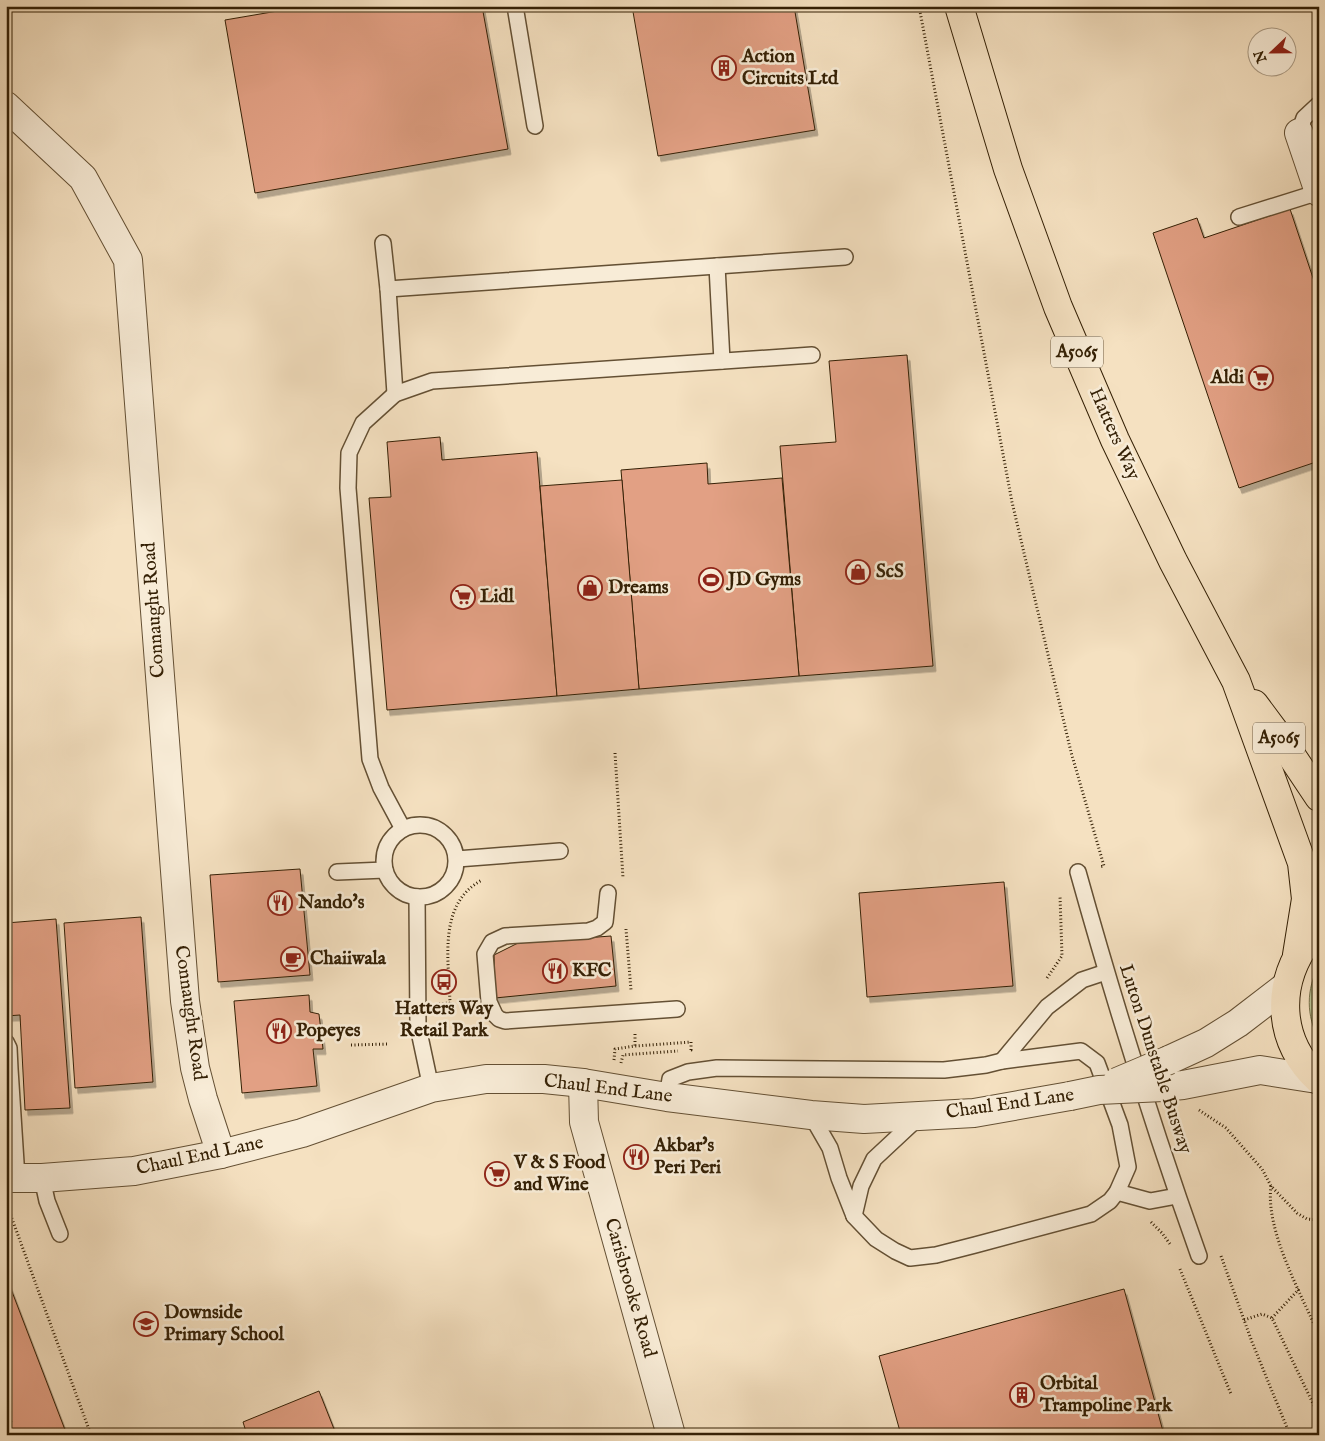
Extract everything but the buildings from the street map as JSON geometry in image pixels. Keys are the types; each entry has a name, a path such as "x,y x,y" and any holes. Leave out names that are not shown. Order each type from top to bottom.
{"main road":[{"name":"Hatters Way","path":"959,6 1008,169 1058,307 1123,458 1173,561 1236,681 1302,863 1306,899 1297,955"},
{"name":"Hatters Way","path":"1236,681 1283,743 1319,797"},
{"path":"1318,1080 1300,1060 1290,1037 1285,1012 1285,987 1297,955 1319,929"}],"street":[{"name":"Connaught Road","path":"6,106 83,178 128,260 185,1001 195,1068 221,1154"},
{"path":"1299,133 1319,192"},
{"name":"Chaul End Lane","path":"1171,1073 1206,1043 1238,1023 1285,987"},
{"name":"Chaul End Lane","path":"18,1184 134,1171 221,1154 302,1133 431,1088 486,1079 583,1082 667,1097 811,1115 864,1119 974,1113 1070,1096 1171,1073 1260,1070 1318,1080"},
{"name":"Carisbrooke Road","path":"583,1082 584,1122 672,1435"}],"lane":[{"path":"515,6 535,126"},
{"path":"1299,133 1304,118 1319,104"},
{"path":"1240,217 1319,192"},
{"path":"383,244 395,394"},
{"path":"388,289 845,256"},
{"path":"717,266 722,361"},
{"path":"403,829 381,788 370,759 348,488 349,453 363,423 395,394 432,381 812,355"},
{"path":"421,825 438,829 448,837 454,847 457,859 455,871 450,882 441,891 429,896 417,897 397,889 390,880 385,870 384,858 387,846 394,836 403,829 421,825"},
{"path":"457,859 560,851"},
{"path":"337,872 385,870"},
{"name":"Luton Dunstable Busway","path":"1078,872 1106,972 1177,1196 1199,1256"},
{"path":"608,893 605,922 597,928 588,931 505,936 492,942 485,954 489,1002 495,1015 505,1021 678,1010"},
{"path":"417,897 418,1027 431,1088"},
{"path":"1002,1061 1047,1007 1082,980 1106,972"},
{"path":"6,1042 9,1048 18,1184 48,1202 60,1234"},
{"path":"667,1097 670,1079 688,1072 717,1068 944,1070 1081,1051 1097,1063 1120,1125 1128,1167 1117,1192 1110,1201 1091,1214 975,1245 910,1258 895,1251 876,1238 854,1216 830,1148 811,1115"},
{"path":"854,1216 861,1186 874,1159 919,1116"},
{"path":"1117,1192 1150,1201 1177,1196"}],"path":[{"path":"919,6 1012,502 1071,752 1104,866 1078,872"},
{"path":"450,1003 448,930 453,911 462,895 484,879"},
{"path":"614,1061 615,1050 635,1046 691,1042 691,1050 622,1055 620,1063"},
{"path":"351,1045 389,1044"},
{"path":"1194,1106 1226,1128 1262,1169 1272,1186 1297,1213 1307,1219 1319,1220"},
{"path":"18,1184 91,1435"},
{"path":"1272,1186 1270,1198 1275,1230 1319,1335"},
{"path":"1199,1256 1218,1248 1244,1320 1290,1435"},
{"path":"1178,1264 1231,1394"},
{"path":"1272,1318 1299,1289"},
{"path":"1244,1320 1262,1314 1272,1318 1319,1416"}],"green space":[{"path":"1319,965 1319,1040 1312,1021 1309,1002 1312,984"}],"place":[{"name":"Action Circuits Ltd","path":"724,68"},
{"name":"Aldi","path":"1261,378"},
{"name":"ScS","path":"858,572"},
{"name":"JD Gyms","path":"711,580"},
{"name":"Dreams","path":"590,588"},
{"name":"Lidl","path":"463,597"},
{"name":"Nando's","path":"280,903"},
{"name":"Chaiiwala","path":"293,959"},
{"name":"KFC","path":"555,971"},
{"name":"Hatters Way Retail Park","path":"444,982"},
{"name":"Popeyes","path":"279,1031"},
{"name":"Akbar's Peri Peri","path":"636,1157"},
{"name":"V & S Food and Wine","path":"497,1174"},
{"name":"Downside Primary School","path":"146,1324"},
{"name":"Orbital Trampoline Park","path":"1022,1395"}]}
